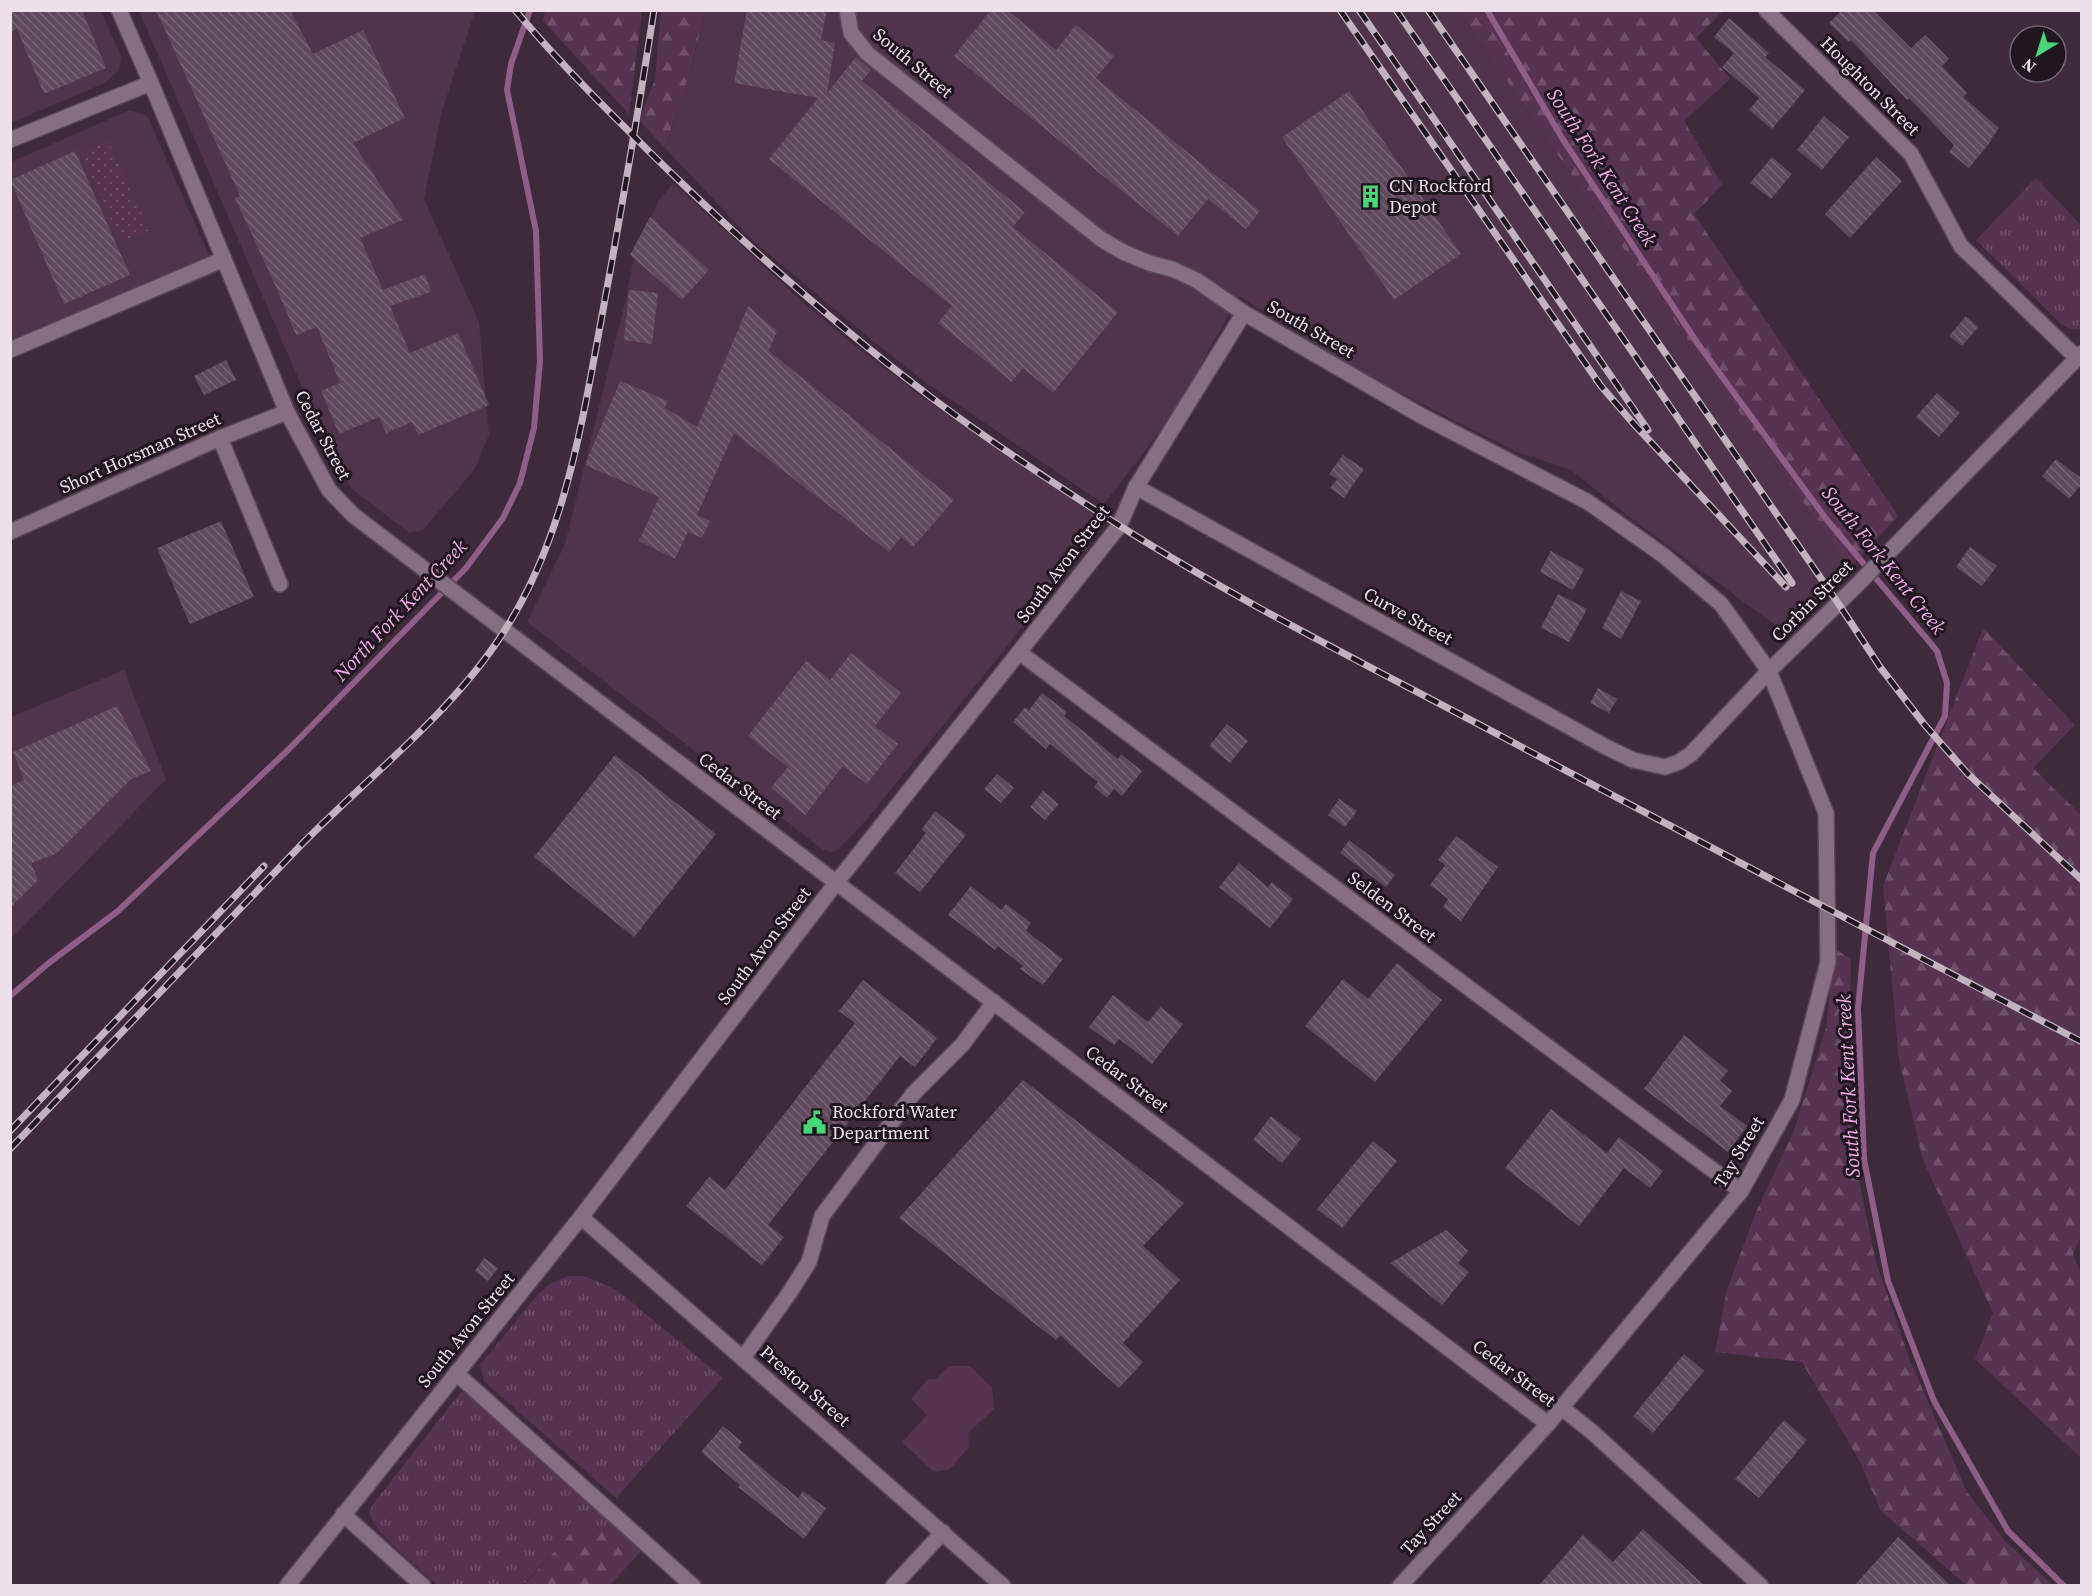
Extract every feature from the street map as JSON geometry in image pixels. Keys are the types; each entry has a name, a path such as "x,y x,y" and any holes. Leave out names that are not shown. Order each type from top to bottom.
{"street":[{"name":"Cedar Street","path":"119,10 287,412 329,490 353,515 1548,1424"},
{"name":"South Street","path":"847,10 851,33 868,54 1101,239 1123,252 1196,280 1244,313 1420,415 1588,502 1663,555 1721,604 1769,671"},
{"name":"Houghton Street","path":"1766,10 1911,154 1961,246 2079,355"},
{"path":"10,140 151,83"},
{"path":"10,350 224,259"},
{"name":"South Avon Street","path":"287,1586 581,1217 836,883 1119,526 1136,488 1244,313"},
{"name":"Corbin Street","path":"1665,767 1679,762 1690,754 2079,355"},
{"name":"Short Horsman Street","path":"10,532 220,438 287,412"},
{"path":"220,438 280,584"},
{"name":"Curve Street","path":"1136,488 1606,747 1633,760 1665,767"},
{"name":"Selden Street","path":"1020,653 1741,1191"},
{"name":"Tay Street","path":"1400,1586 1562,1408 1741,1191 1792,1100 1828,962 1826,813 1769,671"},
{"path":"743,1358 809,1262 822,1216 913,1094 962,1045 993,1002"},
{"name":"Preston Street","path":"581,1217 1003,1586"},
{"path":"456,1373 693,1586"},
{"path":"1562,1408 1591,1431 1761,1586"},
{"path":"343,1514 423,1586"},
{"path":"893,1586 943,1532"}],"shaded area":[{"path":"11,11 101,11 121,56 119,70 105,83 11,123"},
{"path":"139,11 475,11 442,111 424,199 479,322 489,435 474,470 423,530 409,533 351,488 332,456"},
{"path":"705,11 1459,11 1586,196 1850,568 1783,631 1636,522 1571,470 1517,452 1367,376 1239,296 1177,407 1104,504 929,385 878,345 754,242 664,147 693,60"},
{"path":"130,110 147,116 217,273 11,359 11,162"},
{"path":"673,183 844,337 919,395 1103,520 1005,649 868,818 838,850 830,852 822,849 527,622 565,544 626,299 633,262 658,202"},
{"path":"124,670 166,779 11,939 11,717"}],"green space":[{"path":"545,11 642,11 629,114 543,21"},
{"path":"661,11 705,11 687,80 664,147 640,121 655,80"},
{"path":"1459,11 1723,11 1696,38 1730,79 1684,121 1722,185 1694,214 1898,516 1850,568 1586,196"},
{"path":"108,141 149,230 121,242 81,153"},
{"path":"2036,178 2081,225 2081,329 2074,330 2058,321 1976,240"},
{"path":"1983,628 2075,725 2033,768 2081,815 2082,1233 2073,1254 2082,1276 2081,1458 1975,1359 1993,1313 1923,1160 1899,1060 1883,886"},
{"path":"1838,951 1851,959 1848,1108 1862,1196 1876,1262 1909,1358 1967,1492 2005,1541 2053,1585 1966,1585 1881,1511 1859,1460 1802,1362 1715,1352 1727,1289 1757,1210 1793,1133 1826,1028 1832,969"},
{"path":"568,1276 584,1276 617,1290 723,1378 616,1498 484,1381 480,1365 537,1295 550,1284"},
{"path":"949,1366 970,1366 992,1388 994,1409 968,1433 969,1447 950,1469 934,1472 902,1442 927,1415 911,1399 928,1379 936,1379"},
{"path":"461,1392 478,1397 613,1521 596,1538 574,1530 523,1585 439,1586 388,1540 372,1520 370,1513 373,1504"},
{"path":"613,1521 643,1549 610,1585 523,1586 574,1530 596,1538"}],"building":[{"path":"10,10 82,10 106,68 44,94 17,29 10,32"},
{"path":"156,10 290,10 313,54 363,30 405,118 353,143 403,220 360,238 383,290 425,274 431,292 390,306 410,353 458,333 489,405 418,435 412,422 386,433 379,417 339,434 321,391 340,383 317,327 296,335 235,198 240,196"},
{"path":"747,10 827,10 821,40 835,43 827,93 856,57 871,70 862,81 1025,212 1013,227 1118,312 1053,393 1023,368 1012,382 938,323 952,306 769,159 818,98 734,83"},
{"path":"991,10 1007,10 1056,50 1076,25 1114,56 1096,78 1260,211 1246,229 1208,199 1178,236 954,56"},
{"path":"1842,10 1873,10 1911,48 1925,35 1949,59 1942,66 1967,93 1963,97 1999,128 1969,168 1949,152 1954,145 1909,98 1907,100 1851,40 1849,42 1829,23"},
{"path":"1729,18 1769,53 1765,57 1805,90 1772,129 1749,110 1759,98 1722,67 1734,53 1714,37"},
{"name":"CN Rockford Depot","path":"1349,91 1461,254 1394,300 1282,137"},
{"path":"1824,116 1849,137 1822,170 1797,150"},
{"path":"75,151 130,275 64,304 10,180"},
{"path":"1772,157 1792,174 1771,199 1750,183"},
{"path":"1876,157 1902,181 1850,238 1825,214"},
{"path":"650,217 709,270 682,300 630,255"},
{"path":"629,290 658,293 652,344 624,340"},
{"path":"748,306 777,331 769,351 954,500 913,547 901,537 889,552 734,433 697,515 710,521 702,538 688,532 675,559 639,541 659,497 585,465 620,381 668,401 665,408 697,427"},
{"path":"1966,316 1978,327 1962,346 1949,336"},
{"path":"226,360 236,380 204,395 194,376"},
{"path":"1937,393 1960,413 1939,437 1916,417"},
{"path":"1343,455 1364,469 1344,498 1330,488 1337,479 1329,474"},
{"path":"2056,459 2082,479 2082,484 2069,499 2042,476"},
{"path":"221,521 254,597 190,624 157,548"},
{"path":"1970,547 1997,566 1982,586 1956,567"},
{"path":"1551,551 1584,569 1573,590 1540,572"},
{"path":"1621,591 1641,601 1621,639 1602,628"},
{"path":"1558,594 1587,609 1569,642 1541,628"},
{"path":"851,653 901,693 875,726 898,744 867,784 843,766 805,815 771,788 788,767 748,736 806,661 830,680"},
{"path":"1598,688 1617,699 1609,713 1590,703"},
{"path":"1042,693 1067,712 1064,716 1118,759 1121,754 1142,771 1122,796 1114,789 1107,798 1094,787 1098,782 1050,744 1046,749 1013,722 1025,707 1029,710"},
{"path":"117,706 151,771 131,779 56,854 31,863 38,880 10,908 10,786 24,780 13,752"},
{"path":"1227,724 1248,741 1230,763 1209,746"},
{"path":"615,755 716,834 634,937 534,857"},
{"path":"997,774 1014,788 1001,803 984,789"},
{"path":"1043,791 1059,804 1045,820 1030,807"},
{"path":"1339,799 1357,811 1345,827 1328,815"},
{"path":"935,811 966,835 920,892 895,873 926,833 922,829"},
{"path":"1456,836 1498,867 1461,921 1443,907 1448,899 1430,885 1445,865 1438,860"},
{"path":"1349,840 1395,875 1386,887 1340,853"},
{"path":"1239,863 1268,887 1272,882 1293,899 1270,928 1219,887"},
{"path":"971,886 1001,910 1006,904 1031,923 1026,931 1063,959 1043,985 1020,969 1023,966 998,946 995,950 948,915"},
{"path":"1397,963 1442,1000 1375,1082 1305,1026 1343,979 1368,999"},
{"name":"Rockford Water Department","path":"863,980 937,1038 915,1067 900,1056 768,1225 784,1237 762,1265 686,1206 709,1177 725,1190 855,1023 839,1011"},
{"path":"1113,995 1148,1022 1160,1007 1183,1024 1152,1064 1119,1039 1114,1045 1089,1027"},
{"path":"1684,1035 1728,1071 1720,1081 1732,1091 1720,1106 1747,1126 1728,1152 1644,1089"},
{"path":"1023,1080 1184,1203 1143,1246 1180,1280 1123,1343 1143,1362 1119,1388 1060,1335 1056,1340 899,1218"},
{"path":"1551,1109 1607,1153 1619,1137 1663,1171 1650,1188 1624,1168 1579,1226 1505,1168"},
{"path":"1271,1116 1301,1139 1282,1163 1253,1140"},
{"path":"1373,1141 1397,1161 1342,1228 1317,1209"},
{"path":"1446,1230 1468,1251 1458,1263 1469,1272 1442,1305 1390,1263"},
{"path":"484,1258 498,1268 488,1281 475,1271"},
{"path":"1684,1354 1704,1371 1653,1433 1633,1416"},
{"path":"1784,1420 1807,1440 1759,1498 1735,1479"},
{"path":"723,1426 742,1442 738,1448 798,1498 803,1491 826,1508 804,1539 738,1487 740,1485 701,1452"},
{"path":"1643,1529 1705,1586 1538,1586 1583,1535 1613,1562"},
{"path":"1898,1537 1932,1568 1951,1586 1854,1586"}],"waterway":[{"name":"North Fork Kent Creek","path":"10,996 50,962 118,911 288,750 466,568 503,518 520,483 534,428 540,361 536,231 507,90 511,64 530,10"},
{"name":"South Fork Kent Creek","path":"1487,10 1562,138 1698,344 1827,520 1937,651 1947,683 1945,716 1873,853 1858,1008 1864,1159 1888,1281 1934,1401 2008,1531 2064,1586"}],"railway":[{"path":"515,10 570,71 647,149 795,287 932,398 1048,479 1120,526 1270,614 2082,1042"},
{"path":"10,1149 302,844 434,718 482,663 524,597 556,521 577,442 594,362 654,10"},
{"path":"1340,10 1601,386 1786,587"},
{"path":"1359,10 1648,430"},
{"path":"1396,10 1792,583"},
{"path":"1428,10 1880,667 1924,724 1967,773 2082,880"},
{"path":"10,1131 264,866"}],"place":[{"name":"CN Rockford Depot","path":"1371,196"},
{"name":"Rockford Water Department","path":"814,1122"}]}
